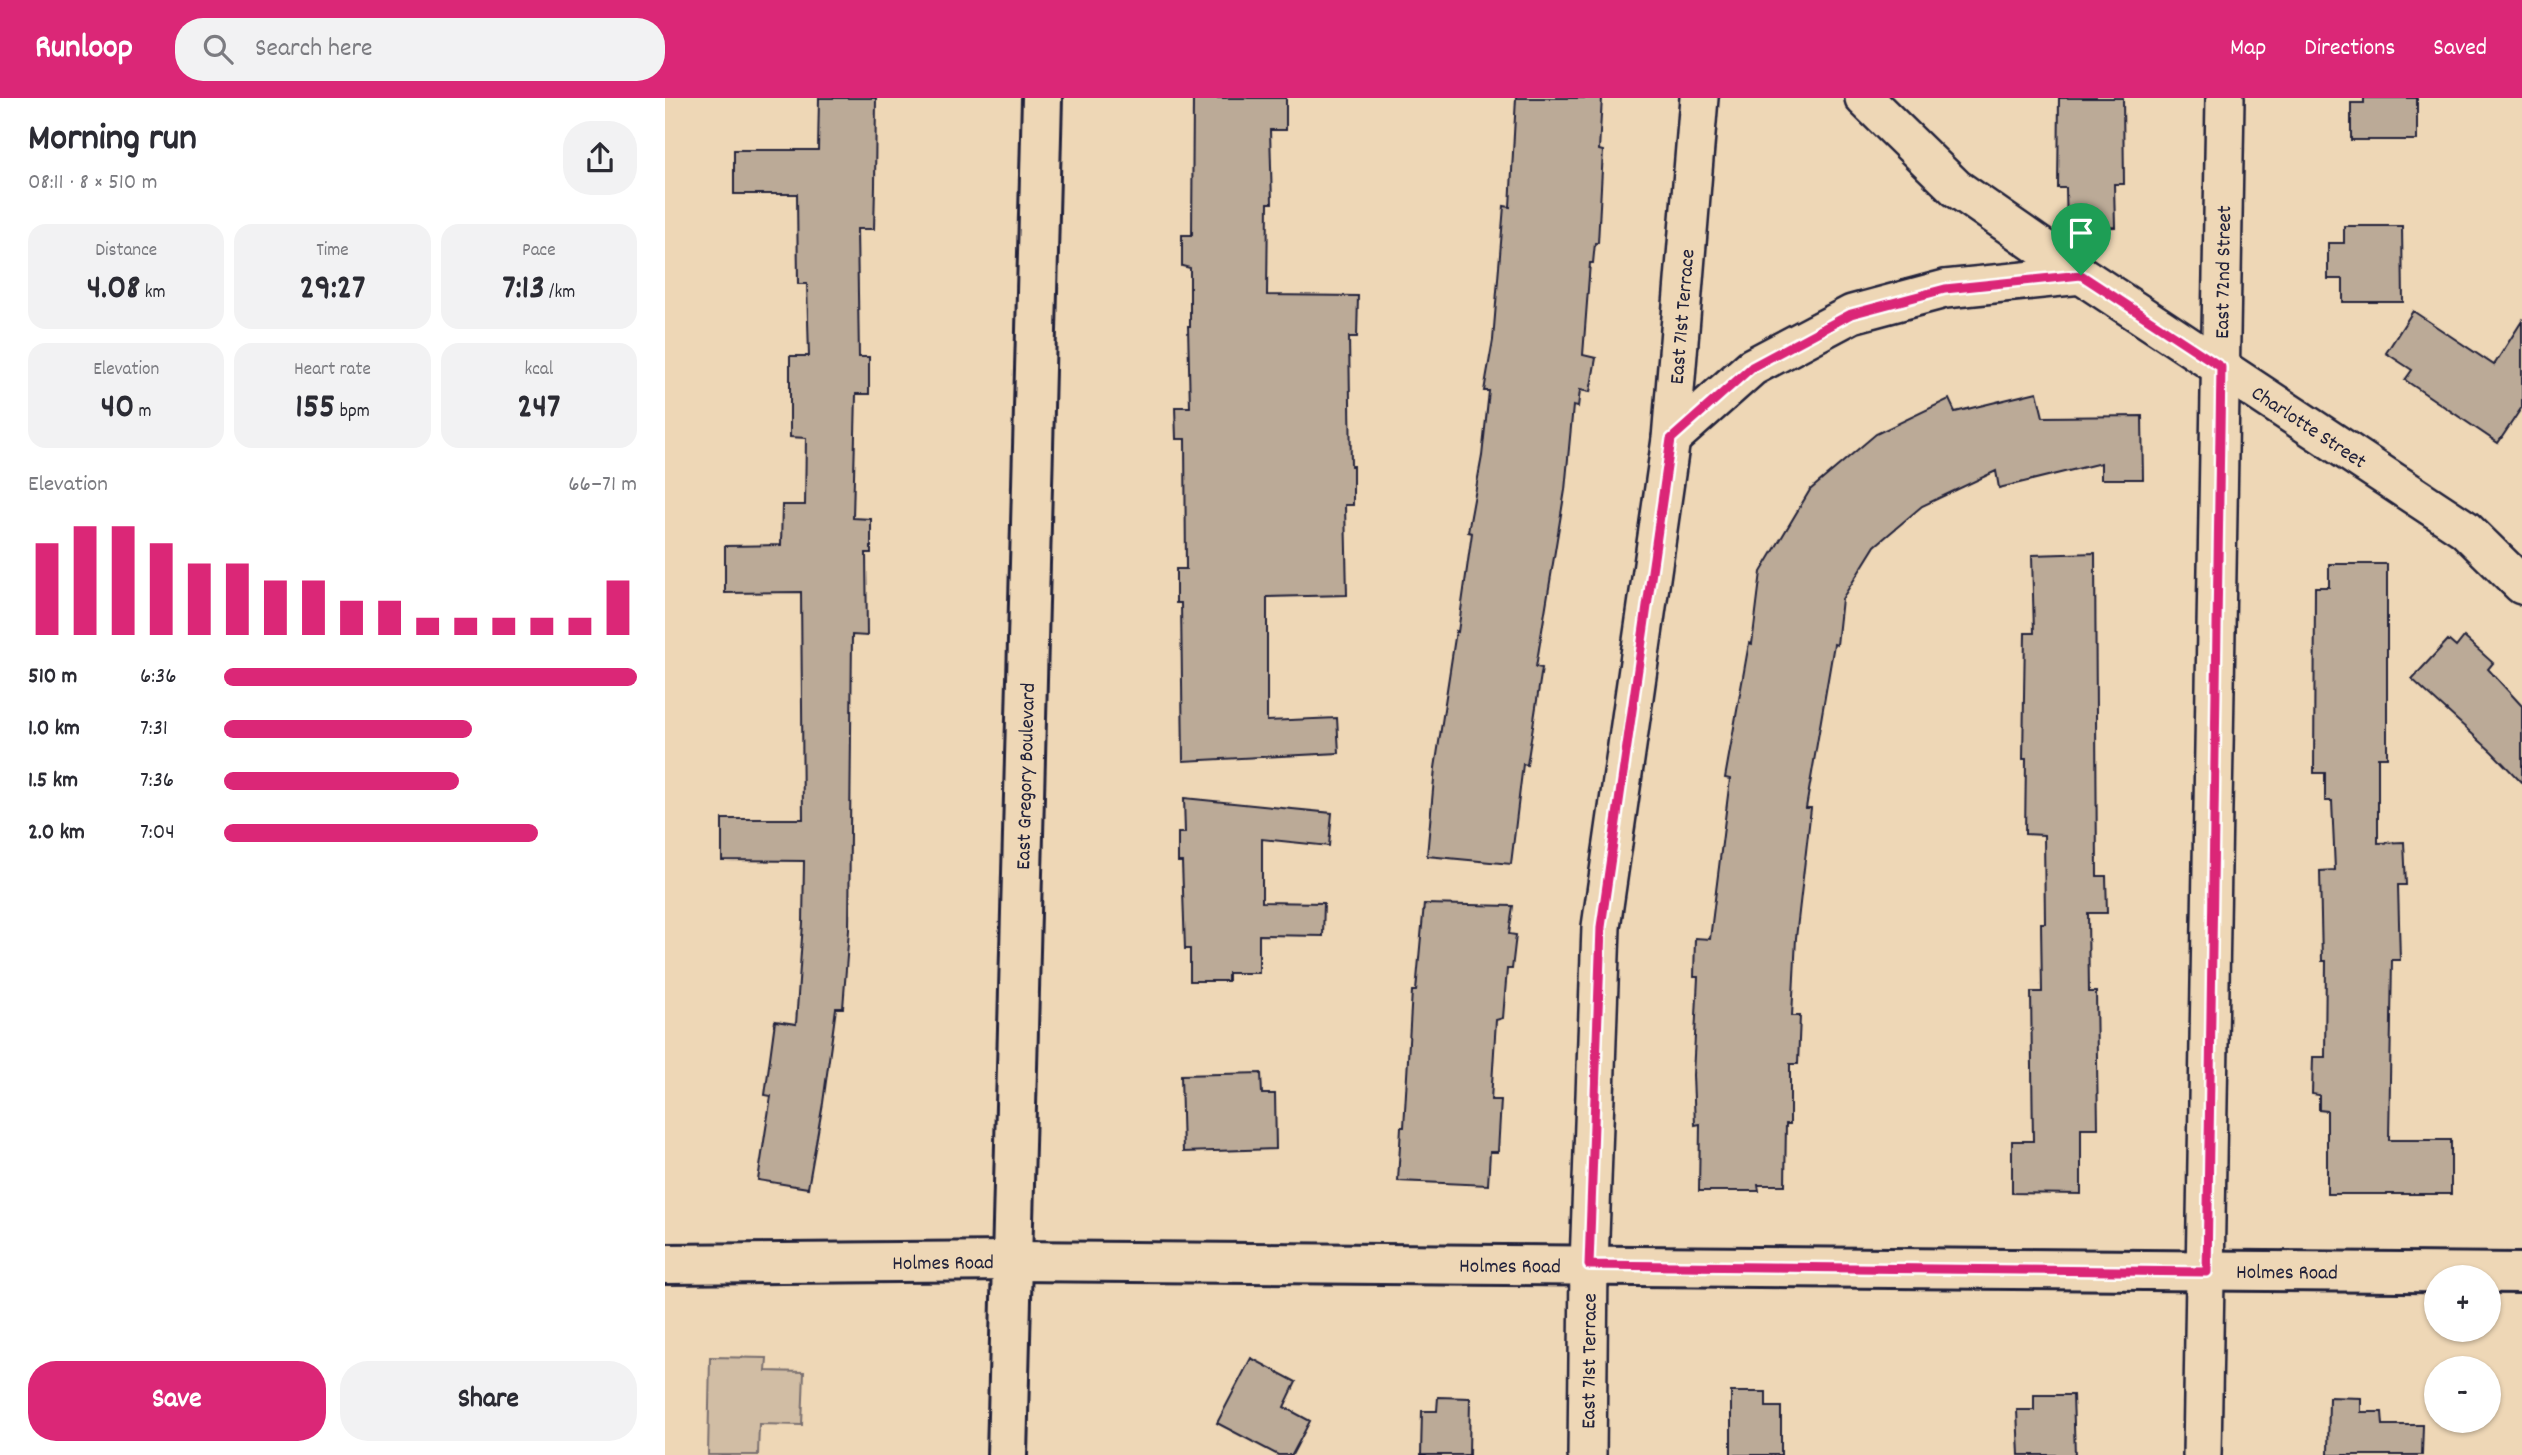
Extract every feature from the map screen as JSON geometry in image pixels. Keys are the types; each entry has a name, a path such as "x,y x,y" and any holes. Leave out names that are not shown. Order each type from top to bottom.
{"main road":[{"name":"East Gregory Boulevard","path":"1007,1455 1042,98"},
{"name":"Holmes Road","path":"665,1264 1012,1261 2522,1273"}],"street":[{"name":"East 71st Terrace","path":"1587,1455 1589,1265 1601,927 1671,439 1699,98"},
{"path":"1864,98 1956,188 2081,275"},
{"name":"East 72nd Street","path":"2202,1455 2225,98"},
{"path":"1671,439 1752,367 1851,314 1945,289 2081,275"},
{"name":"Charlotte Street","path":"2081,275 2465,529 2522,585"}],"shaded area":[{"path":"710,1357 767,1358 766,1371 804,1372 802,1425 759,1424 758,1455 708,1455"}],"building":[{"path":"819,98 876,98 874,229 857,229 859,357 869,357 869,394 856,394 853,518 871,519 871,553 866,553 867,636 852,635 849,930 843,1008 836,1008 808,1188 758,1180 771,1096 765,1095 775,1021 796,1024 804,861 722,860 722,819 803,819 801,592 725,593 725,546 781,545 782,505 805,505 806,438 790,437 790,356 809,356 807,284 798,284 797,194 734,194 734,150 818,150"},
{"path":"1193,98 1286,98 1286,130 1270,130 1272,203 1268,203 1267,295 1358,296 1357,337 1349,337 1353,505 1345,505 1347,595 1267,597 1267,721 1337,718 1339,753 1183,761 1181,603 1176,603 1176,569 1186,569 1185,439 1176,439 1175,407 1190,407 1190,268 1182,266 1182,235 1192,235"},
{"path":"1516,98 1602,98 1599,150 1603,151 1598,243 1595,243 1593,263 1590,263 1583,355 1596,358 1590,392 1580,390 1578,407 1573,406 1565,490 1536,667 1542,668 1527,765 1523,764 1511,864 1427,856 1435,768 1472,533 1468,532 1482,456 1489,391 1484,391 1493,340 1504,206 1510,207"},
{"path":"2059,98 2123,98 2124,184 2114,184 2115,227 2067,228 2066,188 2058,188"},
{"path":"2364,98 2417,98 2417,140 2351,140 2351,103 2364,103"},
{"path":"2344,226 2402,226 2403,302 2343,302 2343,279 2328,279 2328,243 2344,243"},
{"path":"2413,311 2494,365 2522,321 2522,407 2498,443 2405,380 2412,370 2386,353"},
{"path":"2037,392 2043,417 2142,416 2143,479 2101,479 2101,463 1999,488 1996,471 1922,506 1875,546 1842,599 1837,645 1834,644 1806,808 1811,808 1796,938 1792,1016 1800,1016 1798,1064 1790,1064 1790,1124 1786,1124 1785,1185 1758,1185 1759,1191 1699,1191 1700,1124 1695,1125 1693,1075 1698,977 1694,977 1695,938 1710,939 1730,779 1725,778 1749,643 1752,644 1761,572 1810,490 1876,434 1949,399 1955,412"},
{"path":"2095,553 2097,876 2106,876 2107,913 2088,913 2089,992 2096,992 2098,1128 2081,1128 2081,1194 2012,1193 2012,1141 2033,1141 2031,992 2042,992 2041,923 2045,923 2044,835 2025,834 2025,633 2034,633 2032,555"},
{"path":"2329,564 2387,564 2387,757 2378,757 2378,843 2404,842 2406,885 2398,885 2400,960 2392,960 2389,1140 2451,1140 2451,1194 2327,1194 2327,1111 2319,1110 2319,1095 2312,1094 2313,1057 2325,1057 2326,961 2322,961 2320,871 2335,870 2332,801 2325,801 2325,773 2314,773 2315,587 2329,587"},
{"path":"2464,637 2493,663 2488,669 2522,706 2522,783 2412,679 2448,640 2456,647"},
{"path":"1184,798 1332,813 1329,846 1262,839 1262,902 1324,903 1323,936 1259,935 1259,973 1228,973 1228,981 1190,981 1190,949 1185,949 1182,862 1178,862 1178,833 1185,833"},
{"path":"1424,904 1513,906 1509,934 1516,935 1512,969 1507,969 1503,1018 1496,1020 1491,1100 1501,1100 1498,1152 1490,1152 1488,1185 1398,1181 1412,991 1416,991"},
{"path":"1261,1073 1262,1094 1275,1094 1276,1149 1183,1152 1181,1075"},
{"path":"1251,1358 1296,1382 1284,1407 1310,1421 1292,1455 1278,1455 1217,1423"},
{"path":"1731,1392 1766,1392 1766,1407 1781,1407 1781,1455 1731,1455"},
{"path":"2034,1395 2073,1395 2075,1455 2019,1455 2017,1410 2034,1410"},
{"path":"1438,1397 1470,1398 1469,1455 1421,1455 1422,1411 1437,1411"},
{"path":"2329,1397 2361,1398 2361,1412 2382,1412 2383,1425 2423,1425 2422,1455 2328,1455"}],"route":[{"path":"2081,275 2221,367 2207,1272 1589,1265 1601,927 1671,439 1752,367 1851,314 1945,289 2081,275"}]}
